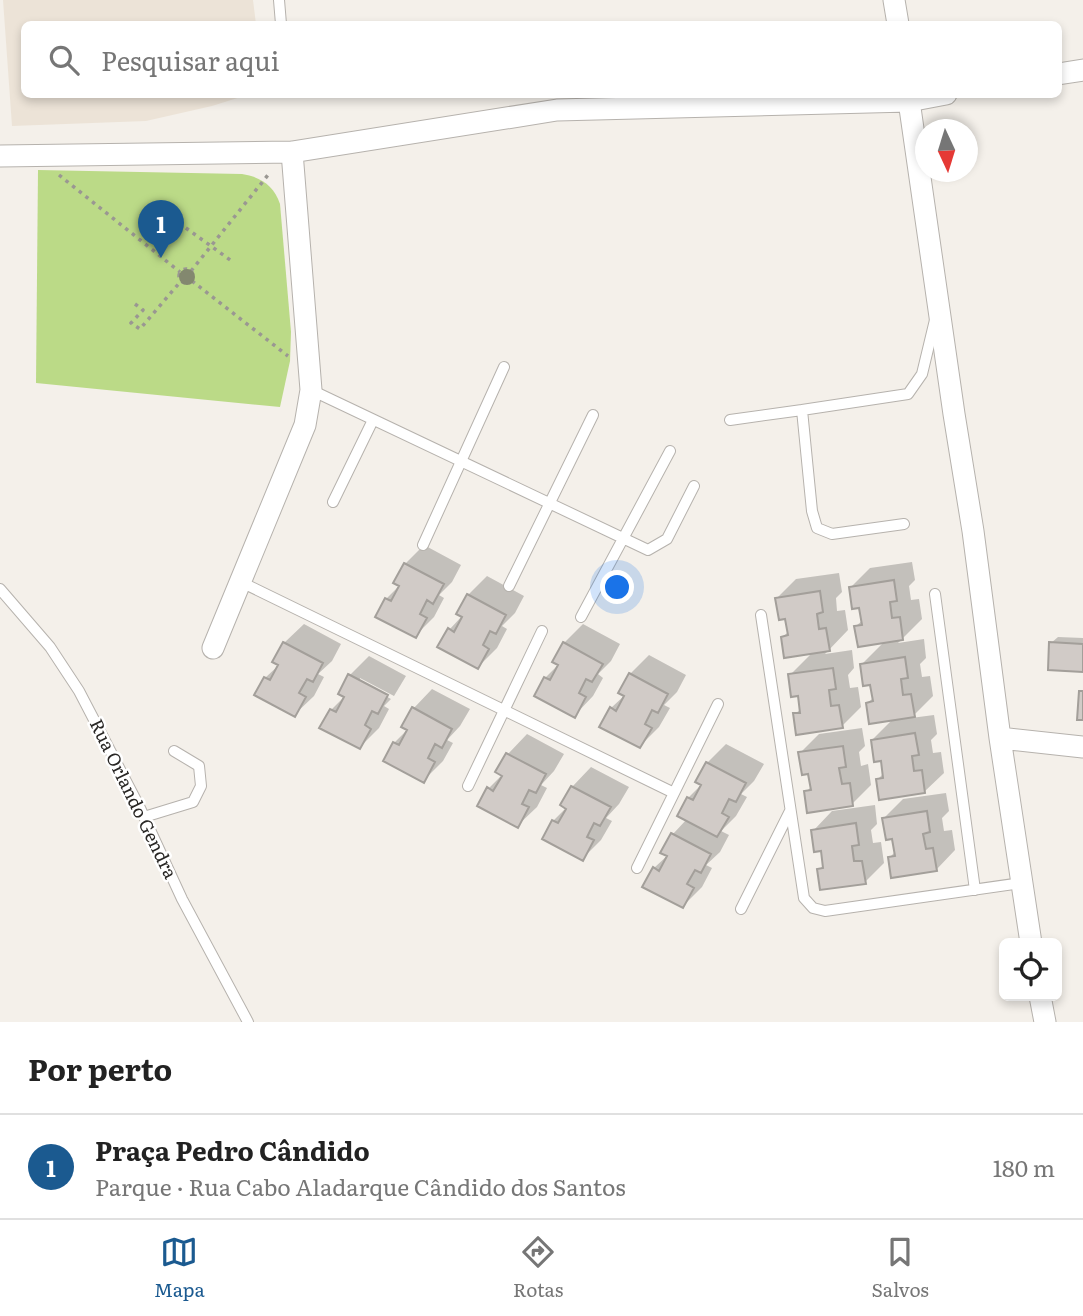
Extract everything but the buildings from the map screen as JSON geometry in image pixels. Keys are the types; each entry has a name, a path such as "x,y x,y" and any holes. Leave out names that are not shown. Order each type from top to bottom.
{"street":[{"path":"894,0 898,21"},
{"path":"1062,74 1083,70"},
{"path":"0,156 292,152 557,110 908,98 1030,938"},
{"path":"213,648 304,425 311,390 292,152"},
{"path":"1000,738 1083,747"},
{"path":"1041,1001 1045,1022"}],"lane":[{"path":"279,0 281,21"},
{"path":"730,419 908,394 922,374 938,307"},
{"path":"423,545 504,367"},
{"path":"311,390 648,550 667,539 694,486"},
{"path":"802,410 812,511 817,528 832,534 904,524"},
{"path":"509,586 593,415"},
{"path":"333,502 373,421"},
{"path":"581,617 670,451"},
{"path":"241,582 674,793"},
{"name":"Rua Orlando Gendra","path":"0,589 50,647 79,691 144,817 181,899 248,1022"},
{"path":"935,594 975,890"},
{"path":"761,615 804,898 813,908 825,911 1021,883"},
{"path":"468,786 542,631"},
{"path":"637,868 718,705"},
{"path":"144,817 193,803 201,786 199,766 174,751"},
{"path":"741,909 791,810"}],"path":[{"path":"49,168 180,272 181,281 140,329 131,323 143,310 135,304"},
{"path":"191,271 268,175"},
{"path":"179,223 233,262"},
{"path":"180,272 186,269 191,271"},
{"path":"191,271 192,281"},
{"path":"181,281 192,281"},
{"path":"192,281 293,360"}],"shaded area":[{"path":"3,0 253,0 256,21 21,21 21,98 237,98 146,121 12,126"}],"green space":[{"path":"38,170 242,174 255,177 270,187 280,204 291,332 290,361 280,407 36,383"}],"place":[{"name":"Praça Pedro Cândido","path":"161,258"}]}
